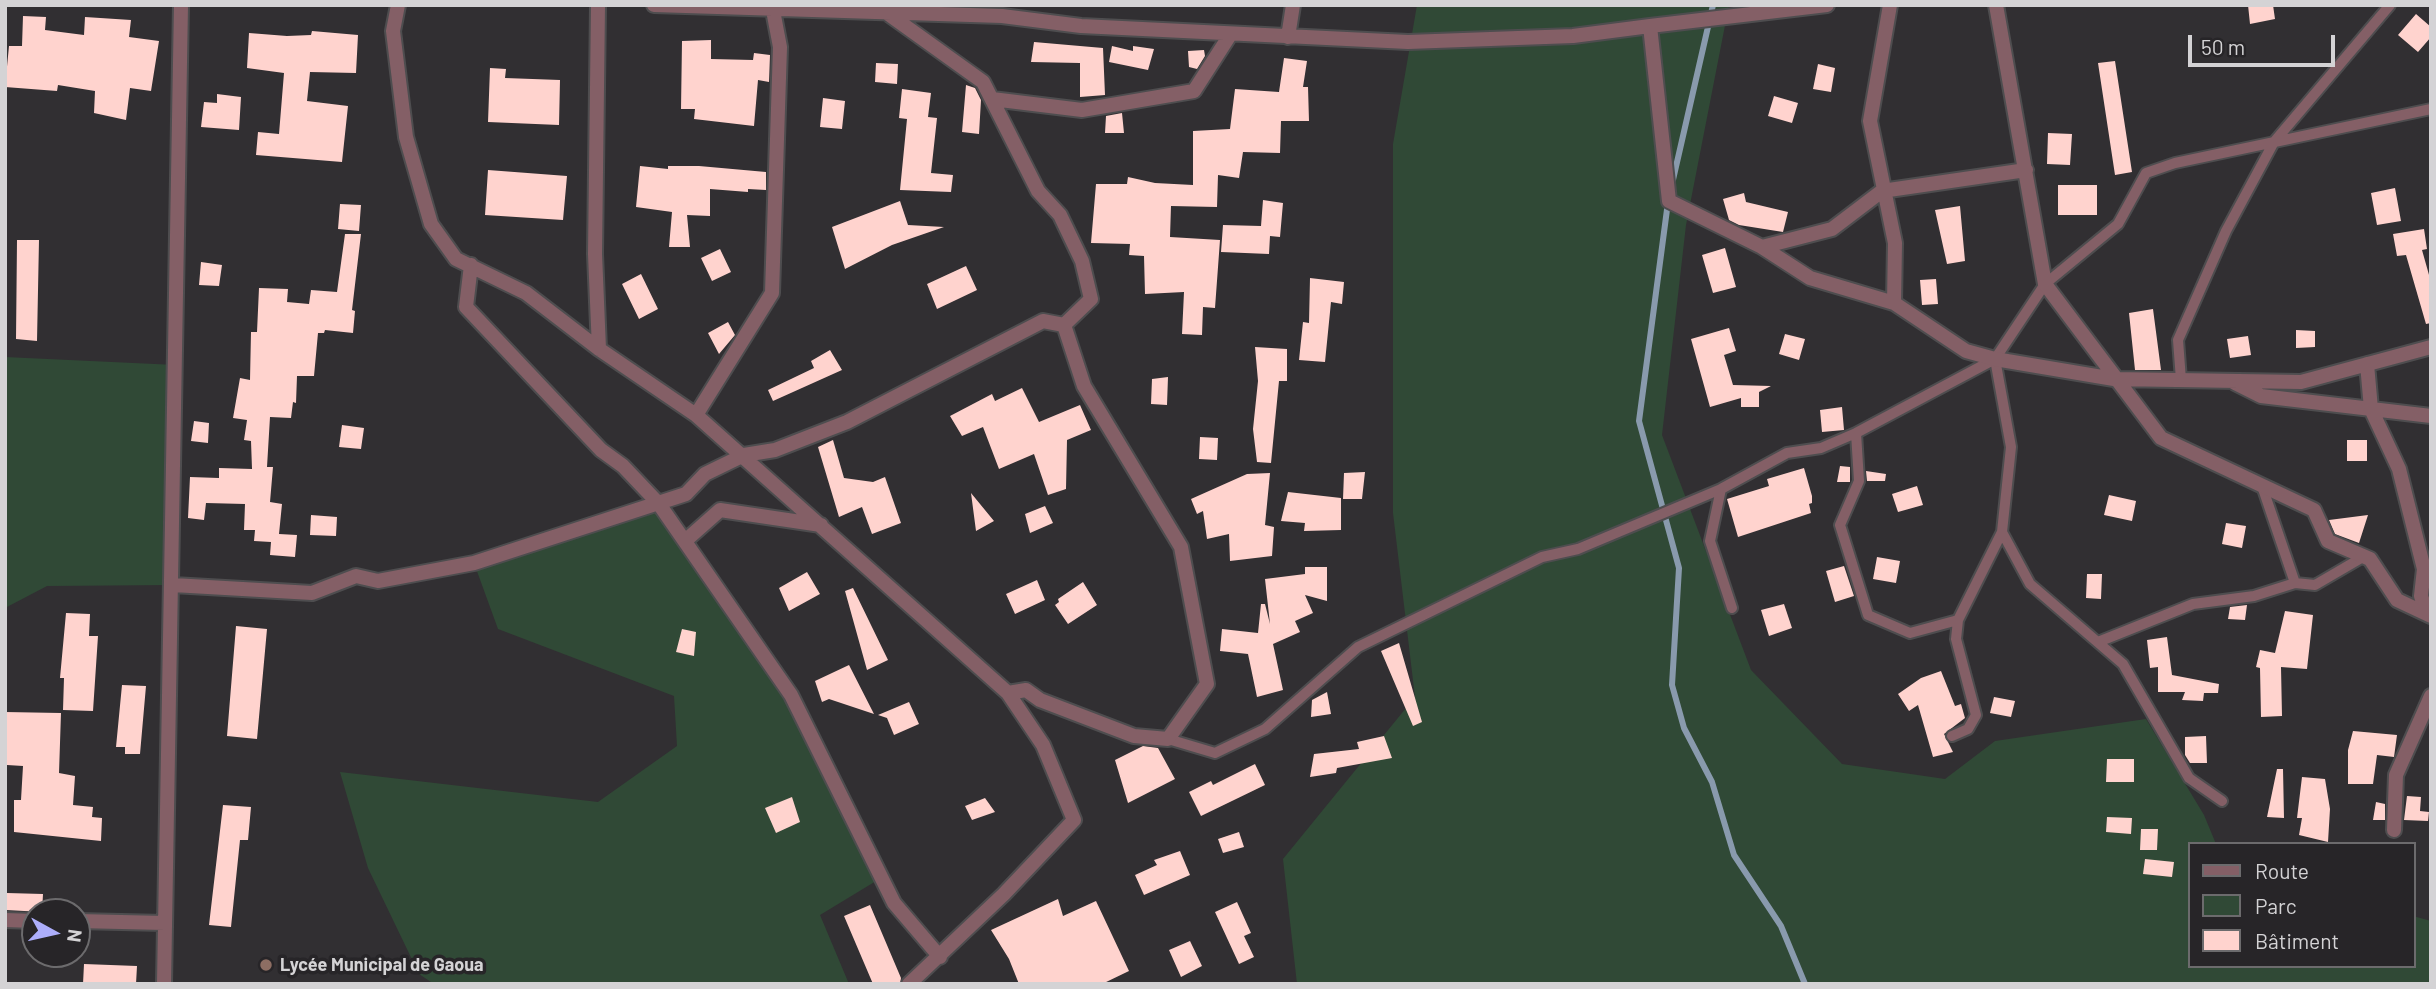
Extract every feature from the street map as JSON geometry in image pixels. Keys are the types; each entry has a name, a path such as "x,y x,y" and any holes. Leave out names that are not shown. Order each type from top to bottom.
{"street":[{"path":"163,984 173,586 181,5"},
{"path":"398,5 393,31 405,137 431,225 456,259 526,293 599,349 696,415 1008,692 1043,744 1074,820 940,957 909,984"},
{"path":"598,5 595,254 599,349"},
{"path":"654,5 1002,16 1081,26 1193,30 1230,35 1408,41 1573,36 1827,5"},
{"path":"1288,37 1293,5"},
{"path":"1890,5 1870,121 1882,191 1895,243 1894,303"},
{"path":"1996,5 2045,284 2161,438 2314,510 2328,541 2370,559 2396,600 2429,615"},
{"path":"696,415 772,293 780,47 774,7"},
{"path":"887,13 983,82 1038,191 1060,215 1082,261 1091,299 1064,325"},
{"path":"1650,26 1669,201 1762,247 1810,278 1894,303 1966,351 1995,359 2114,379 2301,382 2431,347"},
{"path":"992,99 1082,110 1194,91 1230,35"},
{"path":"1762,247 1832,229 1882,191 2026,170"},
{"path":"471,265 466,307 600,450 623,466 659,504 791,695 894,903 940,957"},
{"path":"173,586 312,593 356,576 377,581 474,563 686,494 705,474 744,455 775,450 847,422 1043,321 1064,325"},
{"path":"1008,692 1026,690 1040,700 1134,736 1168,739 1207,684 1181,547 1084,386 1064,325"},
{"path":"2367,364 2371,409 2399,469 2424,569 2421,596 2429,615"},
{"path":"2230,380 2261,396 2431,416"},
{"path":"685,541 720,510 823,526"},
{"path":"2394,830 2396,775 2431,695"},
{"path":"91,921 165,923"}],"lane":[{"path":"2181,380 2178,340 2226,231 2274,142 2390,5"},
{"path":"1168,739 1215,753 1265,729 1358,647 1542,556 1578,549 1721,489 1787,453 1821,448 1856,433 1995,359 2045,284 2118,224 2146,173 2175,163 2431,108"},
{"path":"1952,736 1968,729 1976,715 1956,639 1958,620 2002,532 2011,447 1995,359"},
{"path":"2285,382 2312,402"},
{"path":"1856,433 1859,481 1840,525 1868,615 1910,633 1958,620"},
{"path":"2262,486 2295,583"},
{"path":"1721,489 1710,541 1732,608"},
{"path":"2002,532 2030,584 2123,664 2189,778 2222,801"},
{"path":"2098,642 2193,604 2253,596 2295,583 2315,585 2363,556"}],"green space":[{"path":"1417,5 1729,5 1686,225 1662,435 1751,670 1842,764 1945,779 1995,741 2146,719 2204,815 2215,842 2188,842 2188,968 2415,968 2415,917 2431,921 2431,984 1297,984 1283,859 1415,697 1393,513 1393,144"},
{"path":"5,357 176,365 173,585 47,586 5,608"},
{"path":"659,504 791,695 881,878 820,915 849,984 434,984 419,974 368,868 340,772 598,802 677,746 674,696 498,629 474,563"}],"building":[{"path":"2248,5 2273,5 2275,19 2250,24"},
{"path":"2416,14 2431,27 2431,37 2418,52 2398,35"},
{"path":"23,16 46,17 45,30 84,35 85,17 131,20 129,37 159,41 151,91 130,88 126,120 94,113 95,91 58,85 57,91 5,87 9,46 22,46"},
{"path":"312,31 358,35 356,73 310,72 307,101 348,106 342,162 256,155 258,132 279,134 284,73 247,68 249,33 287,36 311,35"},
{"path":"711,40 711,59 753,60 754,53 770,55 769,82 758,80 754,126 694,119 695,109 681,109 682,41"},
{"path":"1034,42 1103,48 1105,95 1080,97 1080,63 1031,62"},
{"path":"1112,46 1133,51 1133,46 1154,49 1148,70 1109,62"},
{"path":"1204,50 1205,56 1197,69 1189,67 1188,51"},
{"path":"1284,58 1307,61 1303,87 1308,87 1309,121 1281,121 1280,153 1243,152 1239,178 1218,175 1217,207 1171,206 1170,237 1220,240 1215,308 1203,307 1202,335 1182,334 1184,292 1145,294 1144,256 1129,255 1130,244 1091,243 1096,184 1127,184 1128,177 1155,183 1193,185 1193,131 1230,129 1235,89 1279,92"},
{"path":"2115,61 2132,172 2115,175 2098,63"},
{"path":"876,63 898,64 897,84 875,82"},
{"path":"1818,64 1835,68 1831,92 1813,89"},
{"path":"490,68 506,69 505,78 560,80 559,125 488,122"},
{"path":"966,85 975,88 981,100 979,134 962,132"},
{"path":"902,89 931,93 928,117 937,118 931,173 953,175 951,192 900,190 907,119 899,118"},
{"path":"217,94 241,97 239,130 201,127 204,102 217,103"},
{"path":"1774,96 1798,103 1792,123 1768,116"},
{"path":"823,98 845,101 842,129 820,127"},
{"path":"1122,113 1124,133 1105,133 1106,116"},
{"path":"2048,133 2072,134 2070,165 2047,164"},
{"path":"640,166 668,169 668,166 699,166 766,172 766,190 748,189 748,192 710,189 710,216 687,215 690,247 669,247 672,212 636,207"},
{"path":"488,170 567,176 563,220 485,215"},
{"path":"2058,185 2097,185 2097,215 2058,215"},
{"path":"2395,188 2401,221 2377,225 2371,193"},
{"path":"1744,193 1746,202 1788,212 1783,232 1739,225 1729,220 1723,199"},
{"path":"1263,200 1283,203 1280,237 1270,236 1269,254 1221,252 1223,225 1261,226"},
{"path":"900,201 908,225 944,227 892,245 845,269 832,227"},
{"path":"340,204 361,205 359,231 338,229"},
{"path":"1960,206 1965,261 1947,264 1935,210"},
{"path":"2424,229 2427,249 2422,250 2431,282 2431,323 2426,324 2406,255 2397,256 2393,234"},
{"path":"345,234 361,234 352,310 355,311 353,333 325,330 324,333 318,333 314,376 297,376 296,403 293,402 291,418 270,417 267,467 273,467 270,502 282,504 279,534 297,535 295,557 270,555 271,542 254,541 255,530 244,530 245,504 206,503 204,520 188,518 190,477 219,478 219,468 252,469 251,441 244,440 247,420 233,418 240,378 250,380 251,332 257,332 259,288 288,289 287,302 309,304 311,290 337,292"},
{"path":"17,240 39,240 37,341 16,339"},
{"path":"1725,248 1736,287 1713,293 1702,255"},
{"path":"720,249 731,272 712,281 701,258"},
{"path":"201,262 222,265 219,286 199,285"},
{"path":"966,266 977,290 937,309 927,284"},
{"path":"641,274 658,309 639,319 622,284"},
{"path":"1310,278 1344,282 1342,304 1331,302 1325,362 1299,360 1303,322 1309,323"},
{"path":"1936,279 1938,304 1922,305 1920,280"},
{"path":"2153,309 2161,370 2135,370 2129,313"},
{"path":"728,322 735,335 719,354 708,333"},
{"path":"1729,328 1736,351 1724,355 1733,385 1771,386 1759,392 1759,407 1741,407 1741,398 1710,407 1691,339"},
{"path":"2296,330 2315,331 2315,347 2296,348"},
{"path":"1785,334 1805,339 1799,360 1779,354"},
{"path":"2248,336 2251,355 2230,358 2227,339"},
{"path":"1255,347 1287,349 1287,381 1279,381 1271,463 1257,462 1253,429 1258,381"},
{"path":"830,350 842,370 773,401 768,390 814,368 811,361"},
{"path":"1168,377 1167,405 1151,404 1152,379"},
{"path":"1022,388 1039,422 1080,405 1091,430 1067,440 1066,489 1048,495 1034,454 999,469 983,427 962,436 950,416 992,394 995,401"},
{"path":"1842,407 1844,430 1822,432 1820,410"},
{"path":"194,421 209,423 208,443 191,441"},
{"path":"342,425 364,428 361,449 339,447"},
{"path":"1200,437 1218,438 1217,460 1199,459"},
{"path":"833,440 844,478 873,482 885,477 901,523 872,534 862,507 839,517 818,447"},
{"path":"2347,440 2367,440 2367,461 2347,461"},
{"path":"1840,466 1850,467 1850,482 1837,482"},
{"path":"1804,468 1812,496 1812,503 1809,504 1811,513 1738,537 1727,499 1769,486 1767,479"},
{"path":"1866,471 1886,474 1885,481 1867,481"},
{"path":"1365,472 1362,499 1343,499 1344,473"},
{"path":"1270,473 1265,525 1274,527 1272,556 1230,561 1229,534 1207,539 1203,511 1197,514 1191,499 1247,474"},
{"path":"1917,486 1923,505 1898,512 1892,494"},
{"path":"1288,492 1341,498 1341,530 1304,531 1305,523 1281,521"},
{"path":"971,493 994,521 976,531"},
{"path":"2109,495 2136,501 2132,521 2104,515"},
{"path":"1045,506 1053,523 1030,533 1025,514"},
{"path":"311,515 337,517 336,536 310,535"},
{"path":"2368,515 2359,543 2335,534 2329,520"},
{"path":"2226,523 2246,526 2242,548 2222,544"},
{"path":"1877,557 1900,561 1896,583 1873,579"},
{"path":"1844,566 1854,596 1835,602 1826,571"},
{"path":"1305,567 1327,567 1327,601 1305,595 1313,613 1295,621 1300,632 1273,644 1283,690 1257,697 1248,654 1220,651 1222,629 1258,633 1261,604 1265,604 1270,624 1265,579 1305,574"},
{"path":"807,572 820,594 789,611 779,588"},
{"path":"2087,574 2102,574 2101,599 2086,598"},
{"path":"1037,580 1045,600 1015,614 1006,594"},
{"path":"1083,582 1097,605 1068,624 1055,605 1059,602 1058,599"},
{"path":"853,588 888,660 867,670 845,591"},
{"path":"1784,604 1792,628 1769,636 1761,610"},
{"path":"2247,605 2245,620 2228,619 2230,607"},
{"path":"2285,611 2313,615 2307,669 2281,667 2282,716 2261,717 2260,668 2256,667 2260,650 2275,653"},
{"path":"66,613 90,614 89,636 98,636 93,711 63,710 64,678 60,678"},
{"path":"236,626 267,629 257,739 227,736"},
{"path":"682,629 696,632 694,656 676,652"},
{"path":"2167,637 2172,675 2219,684 2218,693 2204,693 2203,701 2182,700 2185,692 2158,692 2158,667 2150,668 2147,640"},
{"path":"1399,643 1422,722 1413,726 1381,651"},
{"path":"849,665 874,714 829,699 822,702 815,681"},
{"path":"1941,671 1955,706 1961,704 1965,718 1944,734 1953,752 1933,757 1918,705 1909,711 1898,694 1921,678"},
{"path":"122,685 146,686 140,754 125,754 125,747 116,747"},
{"path":"1327,692 1331,714 1311,717 1312,700"},
{"path":"1994,697 2015,701 2011,717 1990,713"},
{"path":"909,702 919,724 894,735 887,718 878,715"},
{"path":"5,712 61,713 59,773 75,776 73,805 93,807 92,817 102,818 101,841 14,832 14,800 21,800 23,766 7,765"},
{"path":"2353,731 2397,735 2394,757 2377,755 2373,784 2348,784 2348,750"},
{"path":"1384,736 1392,758 1337,768 1336,773 1310,777 1314,754 1359,749 1357,742"},
{"path":"2206,736 2207,763 2190,763 2185,755 2185,737"},
{"path":"1143,746 1158,748 1175,779 1128,803 1115,760"},
{"path":"2107,759 2134,759 2134,782 2106,782"},
{"path":"1255,764 1265,785 1201,816 1189,792 1211,781 1213,785"},
{"path":"2277,769 2283,769 2284,818 2267,817"},
{"path":"2302,777 2325,779 2330,809 2328,842 2299,835 2302,818 2297,818"},
{"path":"2407,796 2421,797 2420,811 2429,812 2428,821 2404,820"},
{"path":"792,797 800,822 776,833 765,808"},
{"path":"985,798 995,812 972,820 965,806"},
{"path":"2376,802 2385,804 2385,820 2373,820"},
{"path":"223,805 251,807 248,840 240,840 231,927 209,925"},
{"path":"2107,817 2132,818 2131,834 2106,832"},
{"path":"2141,829 2158,829 2157,850 2140,850"},
{"path":"1239,832 1244,847 1223,853 1218,839"},
{"path":"1180,851 1190,875 1144,895 1135,875 1157,865 1154,860"},
{"path":"2145,859 2174,862 2172,877 2143,874"},
{"path":"7,893 43,894 43,898 21,898 21,911 6,910"},
{"path":"1058,899 1063,916 1096,901 1129,971 1102,984 1019,984 1009,959 991,930"},
{"path":"1237,902 1251,933 1244,936 1254,957 1239,964 1215,912"},
{"path":"870,905 901,978 900,984 873,984 844,916"},
{"path":"1190,941 1202,966 1181,977 1169,950"},
{"path":"91,964 137,966 136,984 83,984 84,968 91,968"}],"waterway":[{"path":"1672,184 1713,5"},
{"path":"1668,202 1639,421 1679,568 1672,685 1684,728 1712,782 1734,855 1781,926 1805,984"}],"place":[{"name":"Lycée Municipal de Gaoua","path":"266,965"}]}
